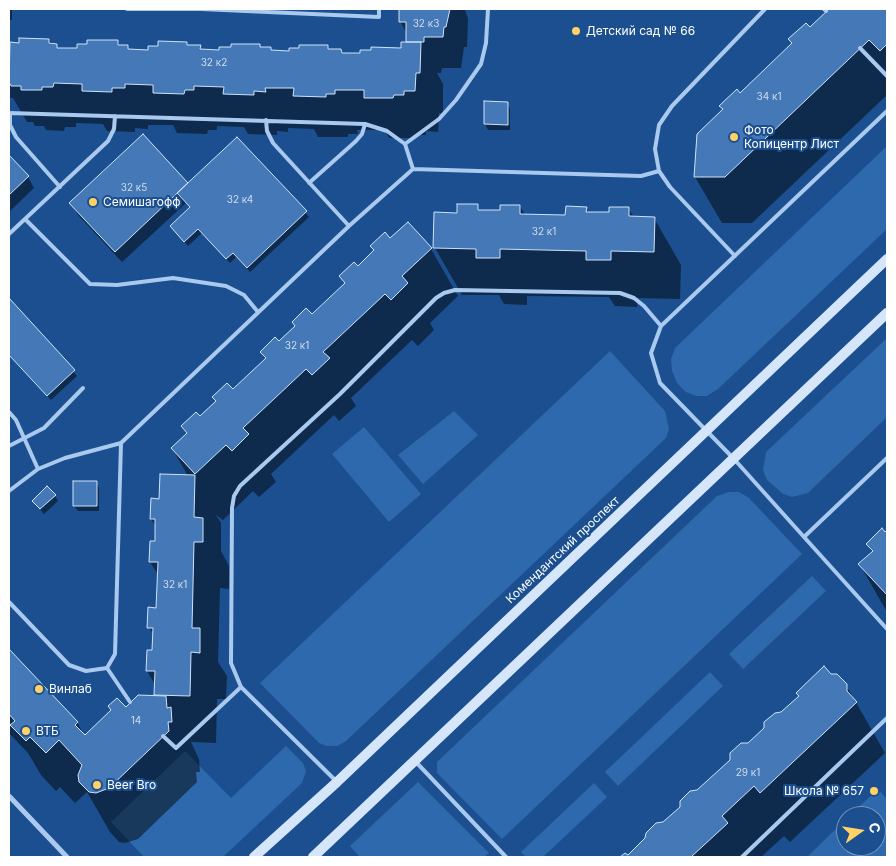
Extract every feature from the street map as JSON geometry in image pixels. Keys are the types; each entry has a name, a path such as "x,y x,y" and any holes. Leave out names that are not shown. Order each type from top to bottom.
{"main road":[{"name":"Комендантский проспект","path":"254,857 337,782 887,259"},
{"path":"313,857 887,313"}],"street":[{"path":"9,796 67,857"}],"lane":[{"path":"127,9 202,9 379,17 379,9"},
{"path":"405,144 445,113 469,83 481,64 486,43 488,9"},
{"path":"735,256 670,187 659,171 655,149 659,125 672,106 765,9"},
{"path":"860,48 887,76"},
{"path":"887,111 661,326 651,353 660,383 734,459 887,629"},
{"path":"60,187 16,137 10,125 10,113 366,124 387,131 405,144 413,169"},
{"path":"9,234 108,141 114,129 115,116"},
{"path":"266,120 267,131 273,143 349,226"},
{"path":"309,183 356,141 362,134 366,124"},
{"path":"9,491 38,469 65,458 121,443 349,226 413,169 641,176 659,171"},
{"path":"25,219 90,284 118,286 173,278 226,286 244,295 258,312"},
{"path":"337,782 241,687 231,663 232,508 234,496 240,486 340,394 436,298 455,290 620,293 634,298 644,306 661,326"},
{"path":"9,446 44,428 84,388"},
{"path":"9,412 16,420 38,469"},
{"path":"107,668 115,654 121,443"},
{"path":"804,537 887,458"},
{"path":"9,602 69,665 86,671 107,668"},
{"path":"107,668 130,702"},
{"path":"163,736 176,748 241,687"},
{"path":"742,857 887,718"},
{"path":"414,761 506,857"}],"shaded area":[{"path":"887,146 887,229 718,389 707,396 696,396 686,392 677,383 672,371 671,359 675,348"},
{"path":"887,338 887,417 808,493 792,497 783,494 767,480 763,470 766,452"},
{"path":"610,351 665,411 669,429 666,438 346,741 337,746 327,746 319,743 260,683"},
{"path":"454,411 478,435 423,484 398,455"},
{"path":"364,427 421,494 389,522 332,454"},
{"path":"729,492 739,492 749,498 802,554 502,839 437,773 437,762 717,496"},
{"path":"812,576 826,591 743,669 729,654"},
{"path":"710,672 723,686 618,786 605,772"},
{"path":"286,746 303,763 306,771 302,783 223,857 144,857 111,822 185,751 231,798"},
{"path":"418,782 489,853 484,857 359,856 350,846"},
{"path":"594,783 607,797 543,857 526,857 521,852"},
{"path":"878,789 887,799 887,857 807,857 836,829 836,856 886,856 886,806 860,806"}],"building":[{"path":"399,9 450,9 443,37 424,37 424,42 406,42 406,22 399,22"},
{"path":"829,9 887,9 887,44 880,51 869,40 725,177 694,177 697,134 723,109 719,106 737,89 740,93 792,43 788,39 806,23 810,27"},
{"path":"19,38 49,39 49,43 57,44 57,48 77,48 77,44 87,44 87,40 118,40 118,45 128,45 128,49 148,50 148,46 158,46 158,41 187,42 187,45 201,45 200,49 219,50 219,47 231,47 231,44 260,44 260,47 271,47 271,50 289,51 289,48 299,48 299,45 328,45 328,49 341,49 342,53 360,53 360,50 371,50 371,47 401,48 401,42 421,42 420,73 416,73 415,91 404,91 404,95 394,95 393,98 364,98 364,90 335,90 335,94 326,94 326,97 293,96 294,88 265,88 266,92 254,91 254,95 223,94 224,87 194,86 194,90 185,90 184,94 153,93 153,85 125,84 125,88 112,88 112,92 82,91 82,84 54,83 53,87 42,87 42,90 21,90 21,86 11,86 9,82 10,42 19,43"},
{"path":"484,101 508,102 508,125 484,124"},
{"path":"143,134 188,183 115,252 69,203"},
{"path":"237,137 307,211 247,268 233,253 226,259 198,229 184,242 170,226 190,207 177,193"},
{"path":"9,155 29,176 9,195"},
{"path":"457,204 478,204 478,210 500,210 500,205 520,205 520,214 565,215 566,206 587,207 586,212 609,212 609,207 629,207 629,216 655,217 654,252 611,251 611,260 586,260 586,251 500,249 500,258 476,258 476,249 433,248 434,212 457,213"},
{"path":"408,222 432,248 402,276 408,283 391,300 385,294 323,352 330,358 312,375 306,369 243,428 249,434 232,451 226,445 195,474 171,448 187,433 181,426 196,412 200,416 216,401 212,397 227,383 233,389 266,358 260,352 275,337 279,341 295,326 292,322 306,308 312,314 345,283 339,276 354,262 358,266 374,250 370,246 385,232 390,238"},
{"path":"9,298 75,370 47,396 9,355"},
{"path":"160,474 195,475 194,517 203,518 203,542 194,542 192,628 200,628 200,653 191,652 190,696 154,695 155,671 146,671 147,650 152,650 153,628 147,628 148,607 156,608 158,562 149,562 150,541 155,541 155,519 150,519 151,498 159,499"},
{"path":"73,481 97,481 97,506 73,506"},
{"path":"47,486 56,495 40,509 32,501"},
{"path":"882,528 885,532 887,530 887,595 858,564 873,551 866,544"},
{"path":"9,649 78,722 75,725 85,735 111,710 108,706 117,698 126,707 138,695 166,696 167,708 171,707 172,722 168,722 169,731 109,788 96,793 89,792 79,782 78,775 82,765 59,740 46,753 30,737 26,741 10,725 15,721 9,714"},
{"path":"824,666 831,674 837,674 847,684 847,691 857,702 760,793 754,786 722,816 728,823 691,857 620,857 625,853 628,855 645,838 646,833 656,823 663,822 680,807 680,801 690,791 697,790 730,760 730,753 741,743 748,743 764,728 764,722 775,713 781,712 799,696 796,693"}],"place":[{"name":"Детский сад № 66","path":"576,31"},
{"name":"Фото Копицентр Лист","path":"734,137"},
{"name":"Семишагофф","path":"93,202"},
{"name":"Винлаб","path":"39,689"},
{"name":"ВТБ","path":"26,731"},
{"name":"Beer Bro","path":"97,785"},
{"name":"Школа № 657","path":"874,791"}]}
